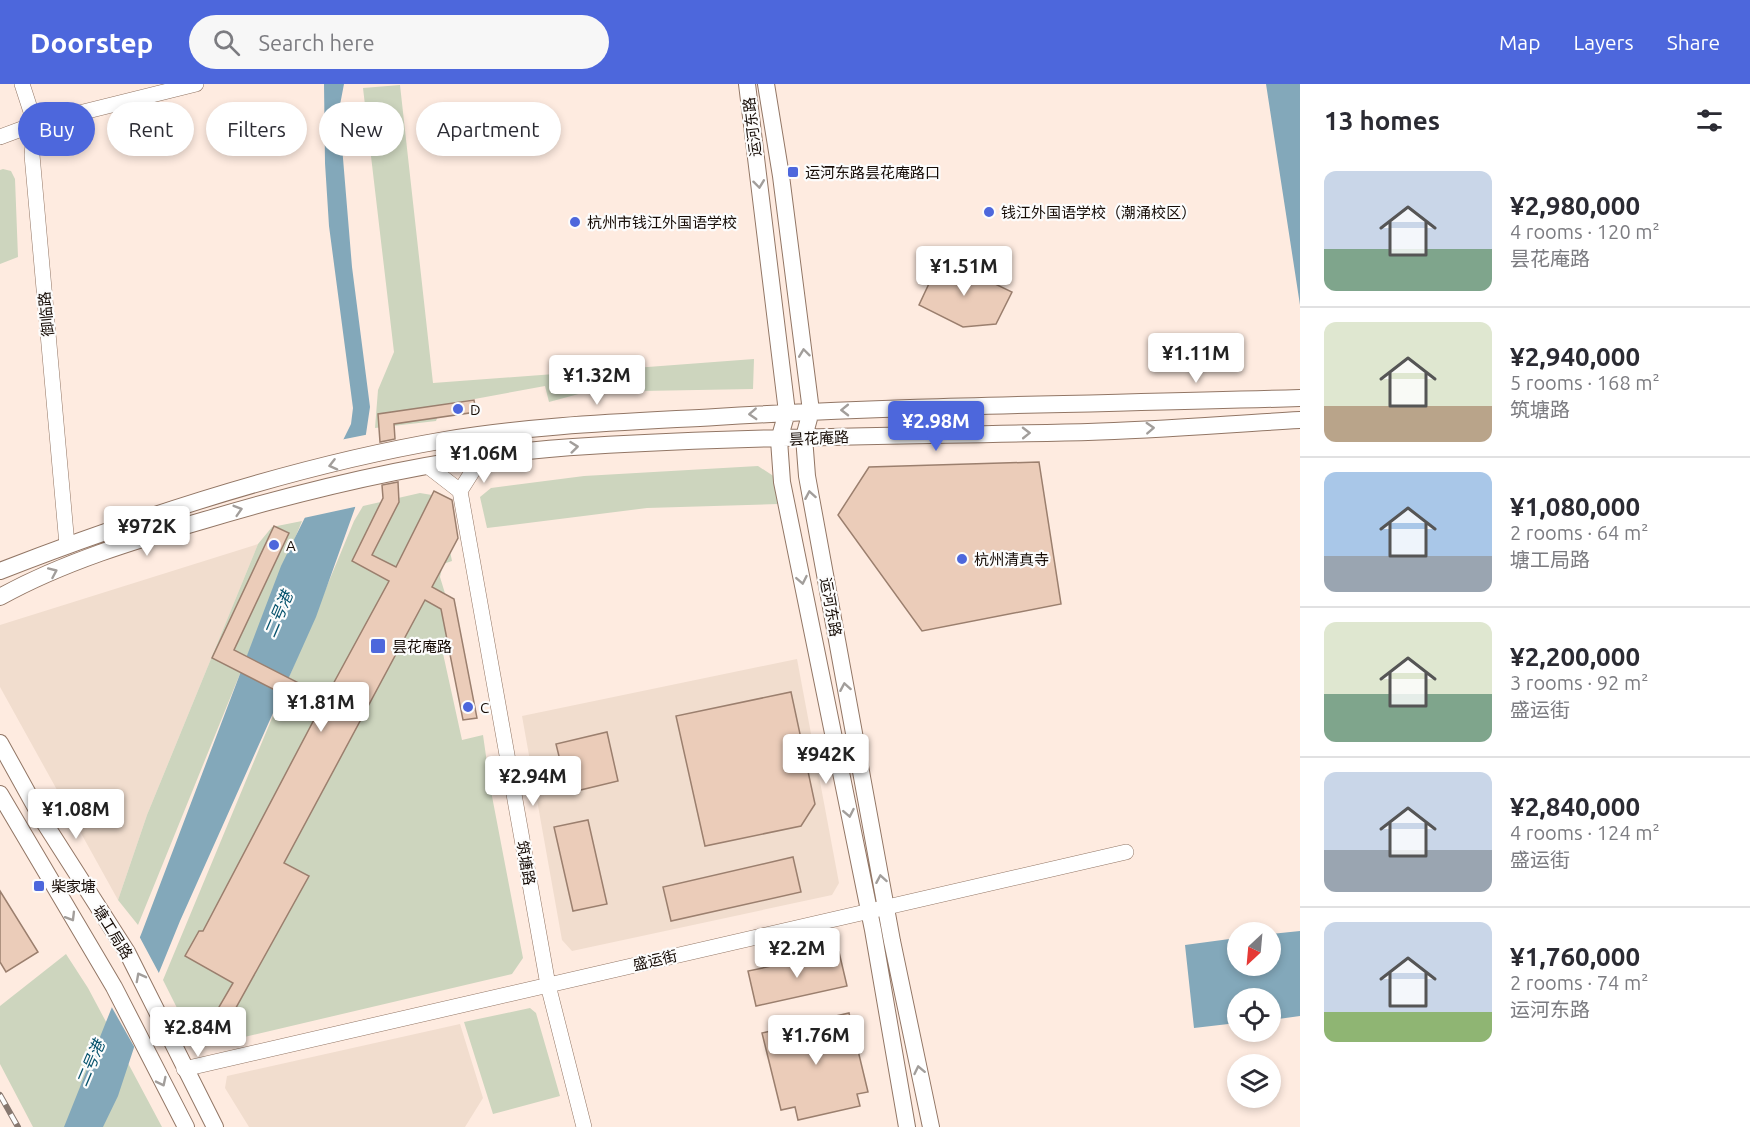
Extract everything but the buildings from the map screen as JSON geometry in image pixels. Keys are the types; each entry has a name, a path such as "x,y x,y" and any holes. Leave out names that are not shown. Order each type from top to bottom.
{"main road":[{"name":"运河东路","path":"747,84 787,412 779,440 782,482 869,911 907,1127"},
{"name":"运河东路","path":"766,84 781,176 811,411 804,437 807,477 886,907 931,1127"},
{"name":"昙花庵路","path":"0,571 67,545 278,479 389,452 507,431 811,411 1300,398"},
{"name":"昙花庵路","path":"0,597 67,566 180,527 284,496 391,473 481,458 587,446 779,440 804,437 1091,432 1300,420"},
{"name":"塘工局路","path":"0,743 42,819 127,952 215,1127"},
{"name":"塘工局路","path":"0,794 114,987 186,1127"}],"street":[{"name":"御临路","path":"22,84 28,102"},
{"path":"95,109 196,84"},
{"path":"0,136 18,130"},
{"name":"御临路","path":"32,156 67,545"},
{"path":"429,467 460,491 481,458"},
{"name":"筑塘路","path":"460,491 548,985 584,1127"},
{"name":"盛运街","path":"184,1069 1126,852"}],"shaded area":[{"path":"258,544 147,815 118,900 0,687 0,625"},
{"path":"797,659 839,883 832,895 572,951 562,940 522,716"},
{"path":"460,1024 483,1098 465,1127 249,1127 225,1088 227,1076"}],"green space":[{"path":"400,85 402,102 365,102 363,88"},
{"path":"404,121 433,383 754,359 753,389 586,392 549,402 545,386 442,405 436,421 375,428 378,390 394,352 371,156 404,156"},
{"path":"0,170 11,171 15,179 18,257 0,264"},
{"path":"758,466 775,477 778,504 647,508 487,528 480,497 491,488 584,476"},
{"path":"420,493 432,495 440,502 452,561 443,564 440,577 461,646 442,649 462,740 483,735 491,791 523,958 512,974 219,1043 188,1030 163,980 354,521 363,506"},
{"path":"302,521 138,925 118,900 147,815 258,544 272,527"},
{"path":"66,954 88,988 162,1127 33,1127 0,1064 0,1006"},
{"path":"530,1008 536,1013 560,1096 493,1114 464,1022"}],"water":[{"path":"324,84 344,84 341,102 324,102"},
{"path":"1266,84 1300,84 1300,305"},
{"name":"二号港","path":"325,156 343,156 352,267 370,407 355,508 316,617 158,975 118,1096 103,1127 64,1127 142,932 281,566 351,424 353,408 329,226"},
{"path":"1300,931 1300,1016 1281,1019 1281,988 1227,988 1227,1024 1194,1028 1185,945 1227,939 1227,976 1281,976 1281,933"}],"pier":[{"path":"370,434 359,506 299,519 340,440"},
{"path":"138,934 161,977 136,1050 110,1004"}],"railway":[{"path":"0,1095 18,1127"}],"place":[{"name":"运河东路昙花庵路口","path":"793,172"},
{"name":"钱江外国语学校（潮涌校区）","path":"989,212"},
{"name":"杭州市钱江外国语学校","path":"575,222"},
{"name":"D","path":"458,409"},
{"name":"A","path":"274,545"},
{"name":"杭州清真寺","path":"962,559"},
{"name":"昙花庵路","path":"378,646"},
{"name":"C","path":"468,707"},
{"name":"柴家塘","path":"39,886"}]}
